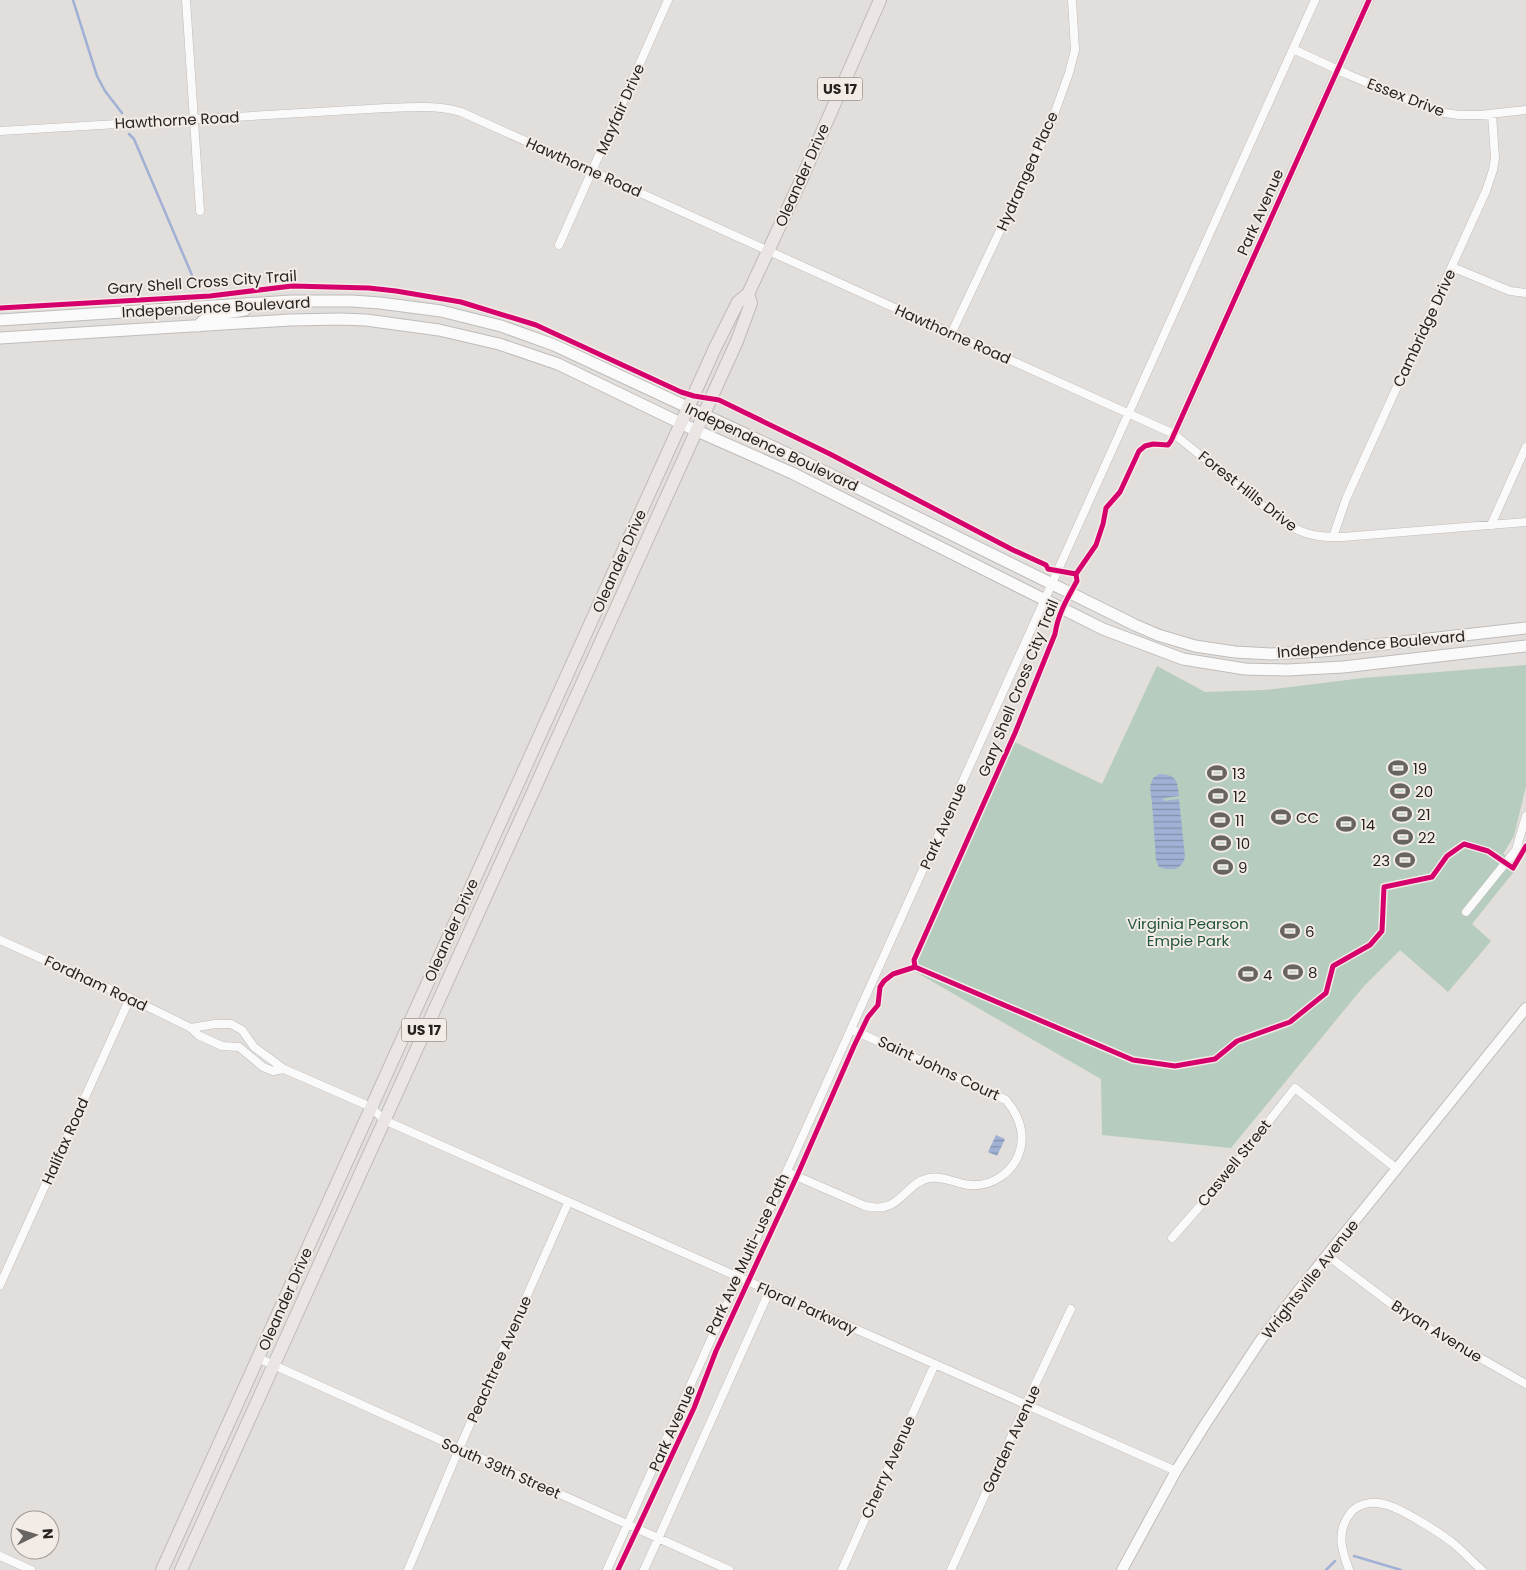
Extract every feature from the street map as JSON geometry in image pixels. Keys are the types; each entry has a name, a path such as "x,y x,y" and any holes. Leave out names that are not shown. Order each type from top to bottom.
{"main road":[{"name":"Oleander Drive","path":"162,1570 681,423 738,302 748,294 880,0"},
{"name":"Oleander Drive","path":"181,1570 695,430 737,341 751,303 748,294"},
{"name":"Independence Boulevard","path":"0,320 291,301 352,301 441,311 502,326 554,345 801,460 1158,635 1195,646 1235,652 1294,654 1526,628"},
{"path":"199,326 203,320 210,316 219,316 291,301"},
{"name":"Independence Boulevard","path":"0,338 290,320 341,319 396,323 439,330 499,344 546,359 695,430 792,473 1103,629 1164,653 1192,661 1245,669 1287,670 1343,666 1526,646"}],"street":[{"path":"186,0 200,211"},
{"name":"Mayfair Drive","path":"559,245 668,0"},
{"name":"Hydrangea Place","path":"951,334 1050,123 1069,73 1075,50 1072,0"},
{"name":"Park Avenue","path":"607,1570 1314,0"},
{"name":"Park Avenue","path":"1174,434 1369,0"},
{"name":"Essex Drive","path":"1293,49 1337,70 1438,112 1459,115 1526,110"},
{"name":"Hawthorne Road","path":"0,131 386,108 439,107 461,112 1129,413"},
{"name":"Cambridge Drive","path":"1333,537 1346,499 1480,206 1493,170 1495,158 1492,114"},
{"path":"1452,267 1510,291 1526,293"},
{"name":"Forest Hills Drive","path":"1129,413 1174,434 1290,527 1307,534 1333,537 1526,522"},
{"path":"1490,525 1526,447"},
{"path":"1466,912 1516,850 1526,816"},
{"name":"Fordham Road","path":"0,940 130,998 191,1028 198,1035 222,1046 239,1047 262,1067 272,1071 284,1068"},
{"name":"Halifax Road","path":"0,1285 130,998"},
{"name":"Wrightsville Avenue","path":"1122,1570 1176,1471 1253,1351 1299,1290 1526,1008"},
{"name":"Fordham Road","path":"191,1028 215,1024 231,1024 242,1030 254,1046 284,1068 371,1107 384,1120"},
{"name":"Saint Johns Court","path":"787,1172 865,1206 879,1208 895,1203 916,1185 931,1178 970,1185 992,1182 1007,1173 1018,1158 1022,1141 1021,1129 1016,1114 1006,1100 852,1029"},
{"name":"Caswell Street","path":"1172,1238 1222,1181 1295,1088 1397,1169"},
{"name":"Floral Parkway","path":"384,1120 1176,1471"},
{"name":"Peachtree Avenue","path":"408,1570 459,1449 568,1203"},
{"name":"Bryan Avenue","path":"1328,1256 1410,1318 1526,1384"},
{"path":"644,1570 770,1292"},
{"name":"Garden Avenue","path":"951,1570 1071,1309"},
{"name":"South 39th Street","path":"258,1358 728,1570"},
{"name":"Cherry Avenue","path":"842,1570 935,1364"},
{"path":"1349,1570 1341,1546 1342,1529 1346,1519 1356,1507 1376,1503 1391,1506 1438,1533 1455,1545 1482,1570"},
{"path":"0,1556 31,1570"}],"green space":[{"name":"Virginia Pearson Empie Park","path":"1526,665 1526,786 1514,836 1503,854 1520,864 1472,924 1491,941 1448,992 1400,950 1364,986 1231,1148 1102,1135 1101,1079 914,971 911,963 1010,740 1102,784 1157,666 1205,692 1265,690 1363,678"}],"water":[{"path":"1159,774 1173,777 1177,782 1179,796 1163,799 1164,801 1179,799 1185,857 1181,865 1175,869 1159,867 1156,860 1150,787 1153,778"},
{"path":"996,1135 1005,1139 997,1156 988,1152"}],"waterway":[{"path":"73,0 97,76 105,91 122,113"},
{"path":"129,134 134,139 197,287"},
{"path":"1354,1556 1401,1570"},
{"path":"1326,1570 1335,1561"}],"cycle path":[{"path":"1076,574 1096,545 1106,508 1120,492 1139,451 1145,446 1153,444 1168,445 1171,441 1369,0"},
{"name":"Gary Shell Cross City Trail","path":"0,308 210,296 292,286 369,288 461,302 536,325 681,392 719,400 830,454 1013,550 1046,565 1048,569 1076,574"},
{"name":"Gary Shell Cross City Trail","path":"915,967 914,960 1015,733 1055,634 1066,600 1077,581 1076,574"},
{"path":"915,967 1133,1060 1175,1066 1215,1059 1237,1041 1290,1022 1326,993 1333,966 1370,945 1382,931 1384,887 1432,877 1447,856 1464,844 1488,851 1513,868 1526,846"},
{"name":"Park Ave Multi-use Path","path":"618,1570 694,1408 716,1351 797,1176 854,1046 868,1017 878,1005 880,987 893,974 915,967"}],"place":[{"name":"19","path":"1398,768"},
{"name":"13","path":"1217,773"},
{"name":"20","path":"1400,791"},
{"name":"12","path":"1218,796"},
{"name":"21","path":"1402,814"},
{"name":"CC","path":"1281,817"},
{"name":"11","path":"1220,820"},
{"name":"14","path":"1346,824"},
{"name":"22","path":"1403,837"},
{"name":"10","path":"1221,843"},
{"name":"23","path":"1405,860"},
{"name":"9","path":"1223,867"},
{"name":"6","path":"1290,931"},
{"name":"8","path":"1293,972"},
{"name":"4","path":"1248,974"}]}
